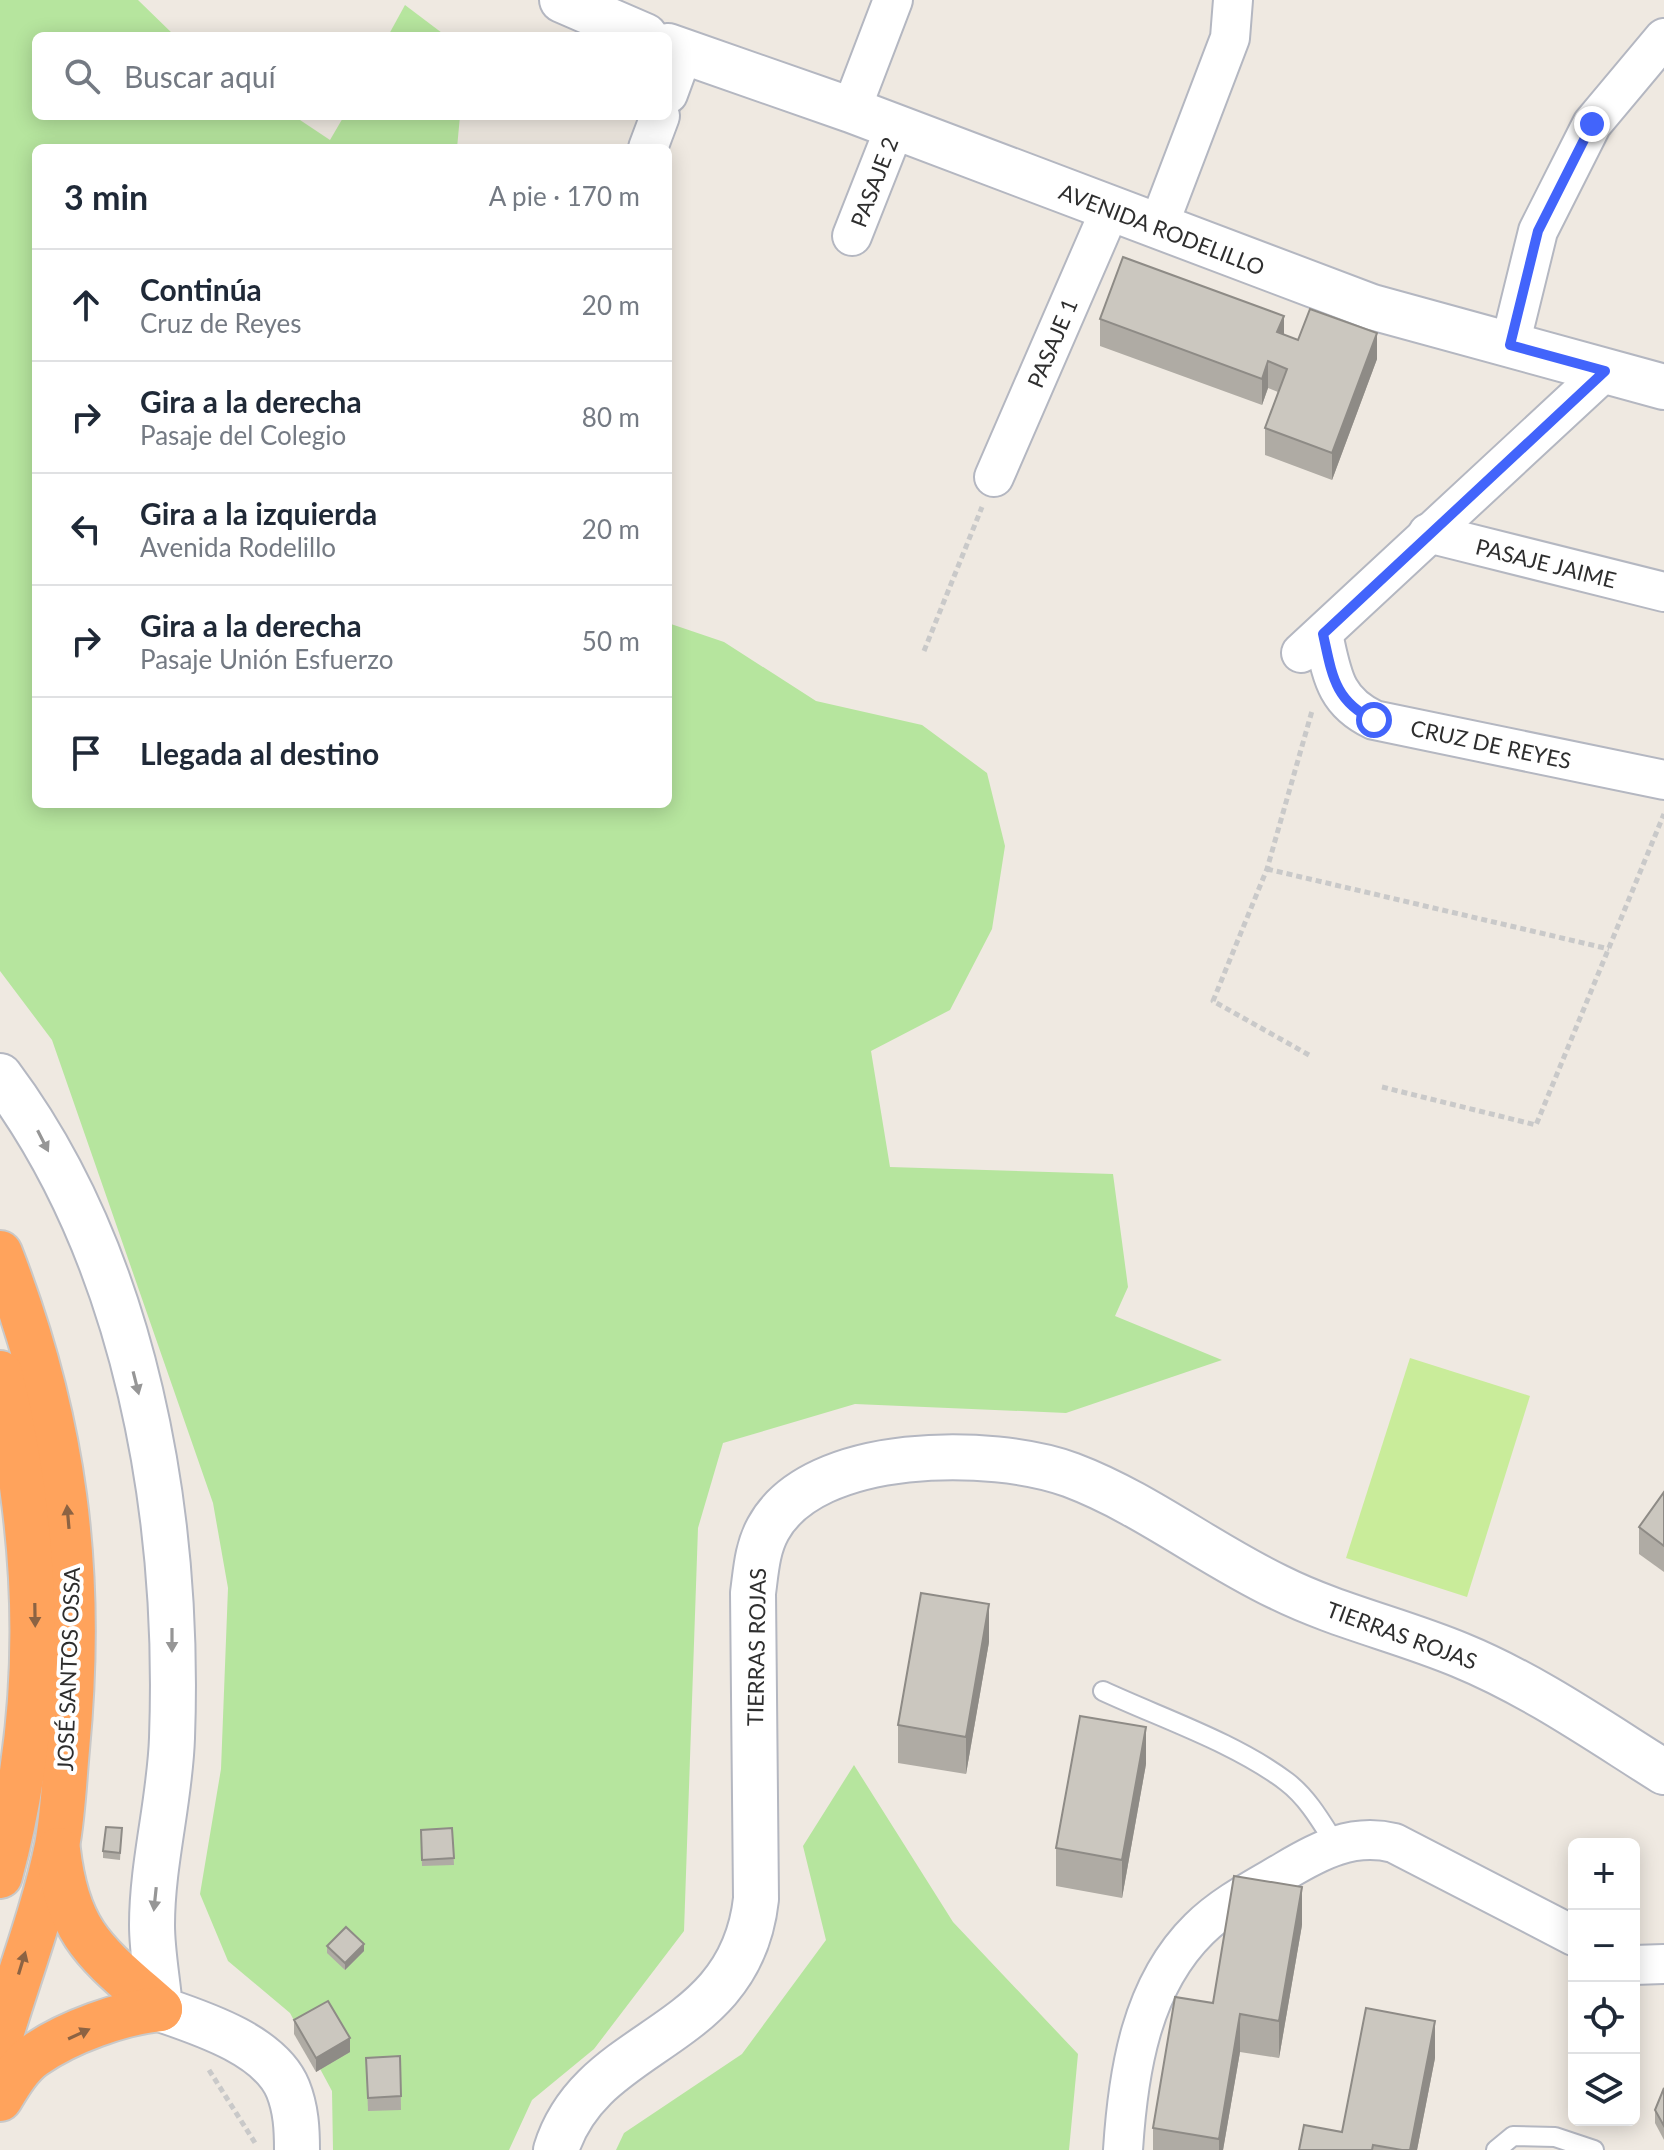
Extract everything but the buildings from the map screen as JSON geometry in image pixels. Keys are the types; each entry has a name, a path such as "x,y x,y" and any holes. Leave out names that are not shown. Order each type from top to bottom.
{"highway":[{"name":"JOSÉ SANTOS OSSA","path":"0,1253 48,1396 65,1482 74,1592 70,1715 57,1846 0,2038"},
{"name":"JOSÉ SANTOS OSSA","path":"0,1373 26,1496 35,1624 27,1752 17,1815 0,1876"},
{"path":"57,1846 63,1891 77,1922 96,1952 160,2009"},
{"path":"0,2099 12,2079 35,2055 126,2013 160,2009"}],"street":[{"name":"AVENIDA RODELILLO","path":"562,0 635,32"},
{"path":"851,110 893,0"},
{"path":"1158,227 1230,38 1233,0"},
{"path":"1510,345 1538,231 1592,124 1664,38"},
{"name":"AVENIDA RODELILLO","path":"672,47 851,110 1372,307 1664,387"},
{"path":"650,144 658,120"},
{"name":"PASAJE 2","path":"852,236 895,127"},
{"name":"PASAJE 1","path":"994,477 1110,210"},
{"path":"1428,533 1605,371"},
{"name":"PASAJE JAIME","path":"1428,533 1664,592"},
{"name":"CRUZ DE REYES","path":"1428,533 1312,644 1352,710 1374,720 1664,780"},
{"path":"0,1076 30,1116 82,1218 118,1313 156,1463 172,1624 172,1740 152,1925 160,2009 211,2027 245,2045 273,2068 288,2087 296,2119 297,2150"},
{"name":"TIERRAS ROJAS","path":"556,2150 582,2101 602,2082 712,2000 727,1982 749,1941 756,1899 753,1593 757,1557 768,1528 784,1507 808,1488 843,1471 918,1459 986,1459 1025,1463 1069,1474 1119,1496 1277,1587 1457,1654 1521,1682 1664,1772"},
{"path":"1123,2150 1139,2034 1159,1979 1198,1929 1293,1866 1336,1845 1373,1838 1394,1843 1568,1933"},
{"path":"1640,1965 1664,1964"}],"lane":[{"path":"1103,1691 1249,1759 1288,1782 1317,1814 1336,1845"},
{"path":"1496,2150 1513,2136 1555,2137 1594,2150"}],"path":[{"path":"924,651 994,477"},
{"path":"1309,1055 1213,1001 1267,869 1312,712 1334,682"},
{"path":"1382,1087 1536,1125 1664,814"},
{"path":"1267,869 1609,949"},
{"path":"200,2059 259,2150"}],"green space":[{"path":"0,0 138,0 171,32 32,32 32,120 300,120 330,140 342,120 460,120 457,144 32,144 32,808 672,808 672,624 724,642 816,701 922,725 987,773 1005,846 992,929 950,1010 871,1051 890,1167 1113,1174 1128,1287 1115,1316 1222,1360 1066,1413 855,1404 723,1443 698,1528 684,1931 594,2049 532,2100 509,2150 333,2150 332,2091 290,2013 228,1961 200,1894 221,1769 228,1588 213,1503 52,1040 0,971"},
{"path":"405,5 441,32 390,32"},
{"path":"1410,1358 1530,1396 1467,1597 1346,1558"},
{"path":"854,1765 953,1922 1078,2054 1069,2150 616,2150 624,2133 742,2054 826,1940 803,1846"}],"route":[{"path":"1374,720 1352,710 1334,682 1323,634 1605,371 1510,345 1538,231 1592,124"}]}
